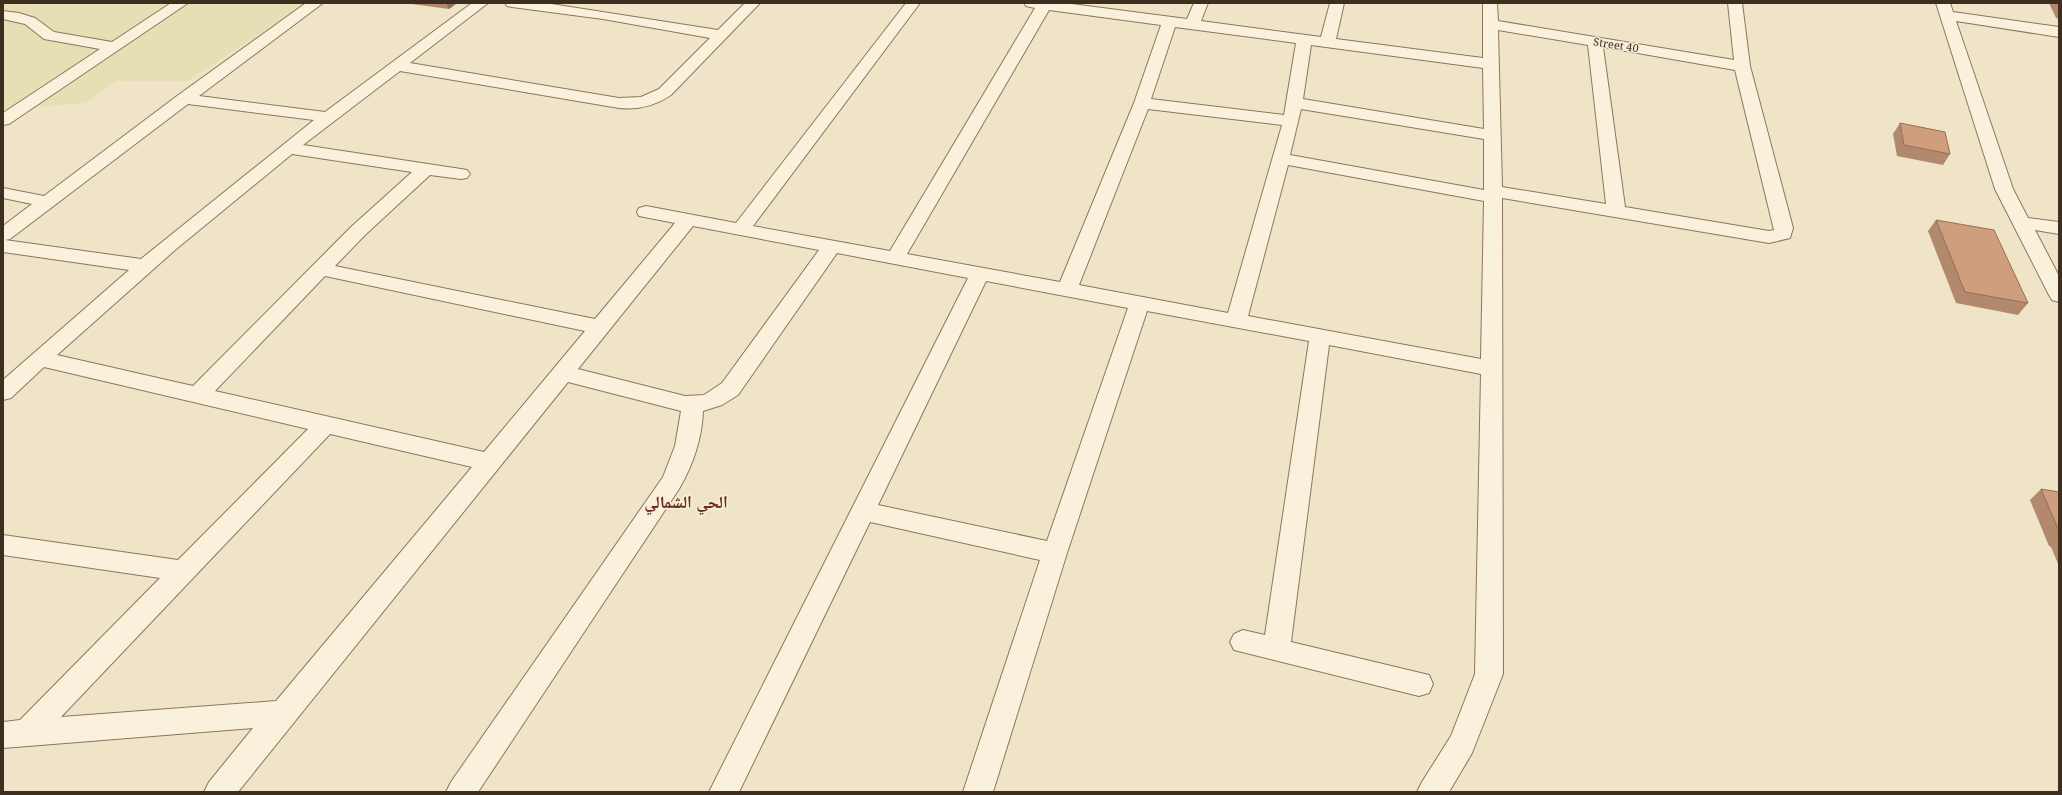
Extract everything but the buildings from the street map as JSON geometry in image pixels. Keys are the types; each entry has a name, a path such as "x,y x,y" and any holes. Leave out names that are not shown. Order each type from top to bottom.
{"street":[{"path":"3,120 181,3"},
{"path":"3,235 183,99 279,28 316,3"},
{"path":"3,392 144,266 288,148 481,3"},
{"path":"512,3 603,15 722,35"},
{"path":"397,66 618,103 634,103 655,98 665,92 753,3"},
{"path":"741,229 914,3"},
{"path":"1192,25 1201,3"},
{"path":"1327,43 1337,3"},
{"path":"896,258 1038,4 1491,64"},
{"path":"1281,160 1769,237 1783,234 1784,228 1742,66 1730,4"},
{"path":"2059,32 1945,9 2004,189 2059,295"},
{"path":"1432,792 1462,744 1489,674 1493,194 1490,14"},
{"name":"Street 40","path":"1490,14 1595,42 1742,66"},
{"path":"3,15 19,17 30,21 49,36 115,47"},
{"path":"1067,290 1142,103 1169,22"},
{"path":"1236,321 1291,121 1304,40"},
{"path":"1595,42 1616,212"},
{"path":"183,99 328,117"},
{"path":"1142,103 1291,121"},
{"path":"1295,103 1492,135"},
{"path":"288,148 461,174"},
{"path":"198,395 358,231 426,169"},
{"path":"3,193 46,202"},
{"path":"646,212 1491,368"},
{"path":"219,792 688,220"},
{"path":"2022,223 2059,228"},
{"path":"3,246 144,266"},
{"path":"563,373 678,403 692,405 700,404 717,398 730,389 832,246"},
{"path":"321,269 600,327"},
{"path":"724,792 864,511 980,273"},
{"path":"978,792 1055,553 1140,303"},
{"path":"1276,650 1320,336"},
{"path":"40,359 490,462"},
{"path":"461,792 671,483 679,469 689,441 692,422 692,405"},
{"path":"15,734 182,571 325,424"},
{"path":"864,511 1055,553"},
{"path":"3,545 182,571"},
{"path":"1243,642 1419,684"},
{"path":"15,734 284,712"}],"shaded area":[{"path":"3,3 306,3 188,81 117,81 86,103 3,110"}],"district":[{"name":"الحي الشمالي","path":"686,502"}]}
